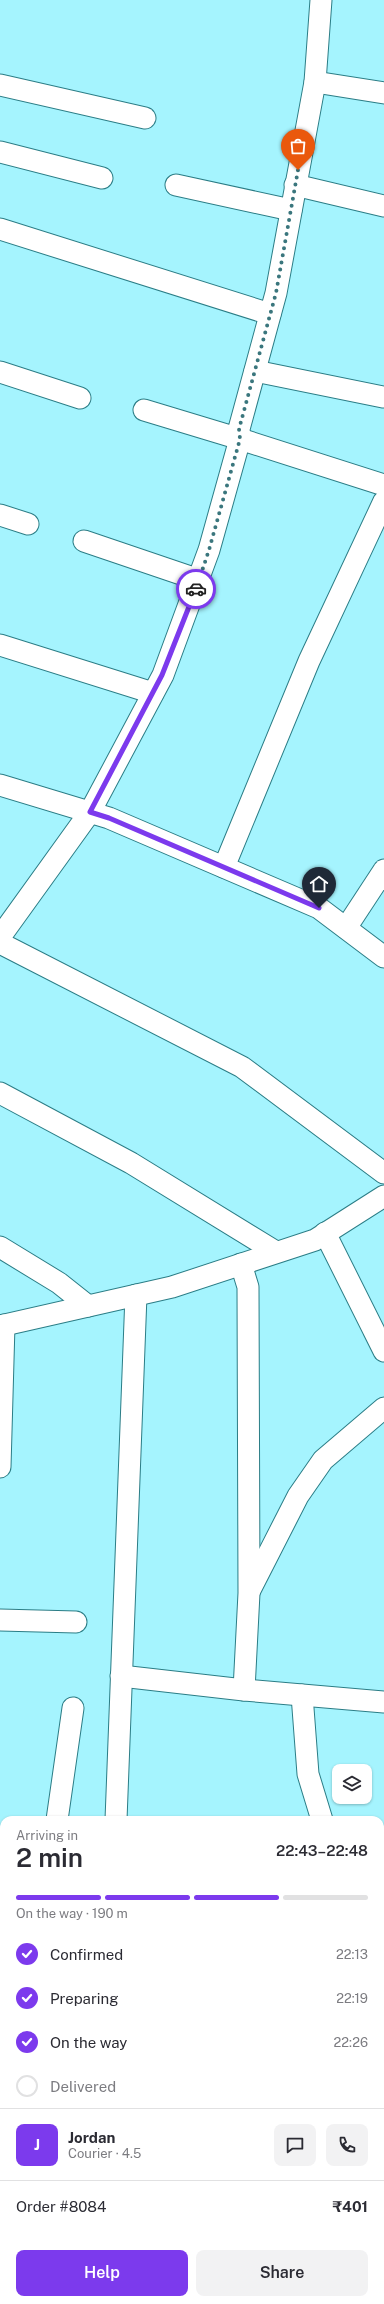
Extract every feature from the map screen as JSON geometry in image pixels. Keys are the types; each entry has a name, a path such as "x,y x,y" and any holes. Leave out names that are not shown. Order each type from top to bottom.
{"street":[{"path":"0,937 90,812 162,675 199,580 209,550 240,439 239,429 270,314 315,82 321,0"},
{"path":"315,82 384,93"},
{"path":"0,85 145,118"},
{"path":"0,152 102,178"},
{"path":"176,185 291,210"},
{"path":"295,185 384,206"},
{"path":"0,229 270,314"},
{"path":"255,371 383,397"},
{"path":"0,372 80,398"},
{"path":"144,410 384,485"},
{"path":"224,867 309,662 384,501"},
{"path":"0,515 28,524"},
{"path":"84,541 199,580"},
{"path":"0,645 153,693"},
{"path":"0,785 109,818 319,908 384,957"},
{"path":"346,928 384,870"},
{"path":"0,943 242,1067 384,1173"},
{"path":"0,1093 131,1163 276,1252"},
{"path":"0,1466 2,1326 172,1286 315,1240 384,1196"},
{"path":"326,1233 384,1351"},
{"path":"0,1247 59,1283 88,1306"},
{"path":"241,1264 248,1287 249,1592 244,1690"},
{"path":"116,1816 136,1295"},
{"path":"249,1592 298,1496 323,1460 384,1408"},
{"path":"0,1620 76,1622"},
{"path":"121,1676 244,1690 384,1702"},
{"path":"302,1695 308,1774 321,1816"},
{"path":"58,1816 73,1708"}],"way so far":[{"path":"196,589 209,550 240,439 239,429 276,293 298,170"}],"route":[{"path":"196,589 162,675 90,812 109,818 319,908"}]}
